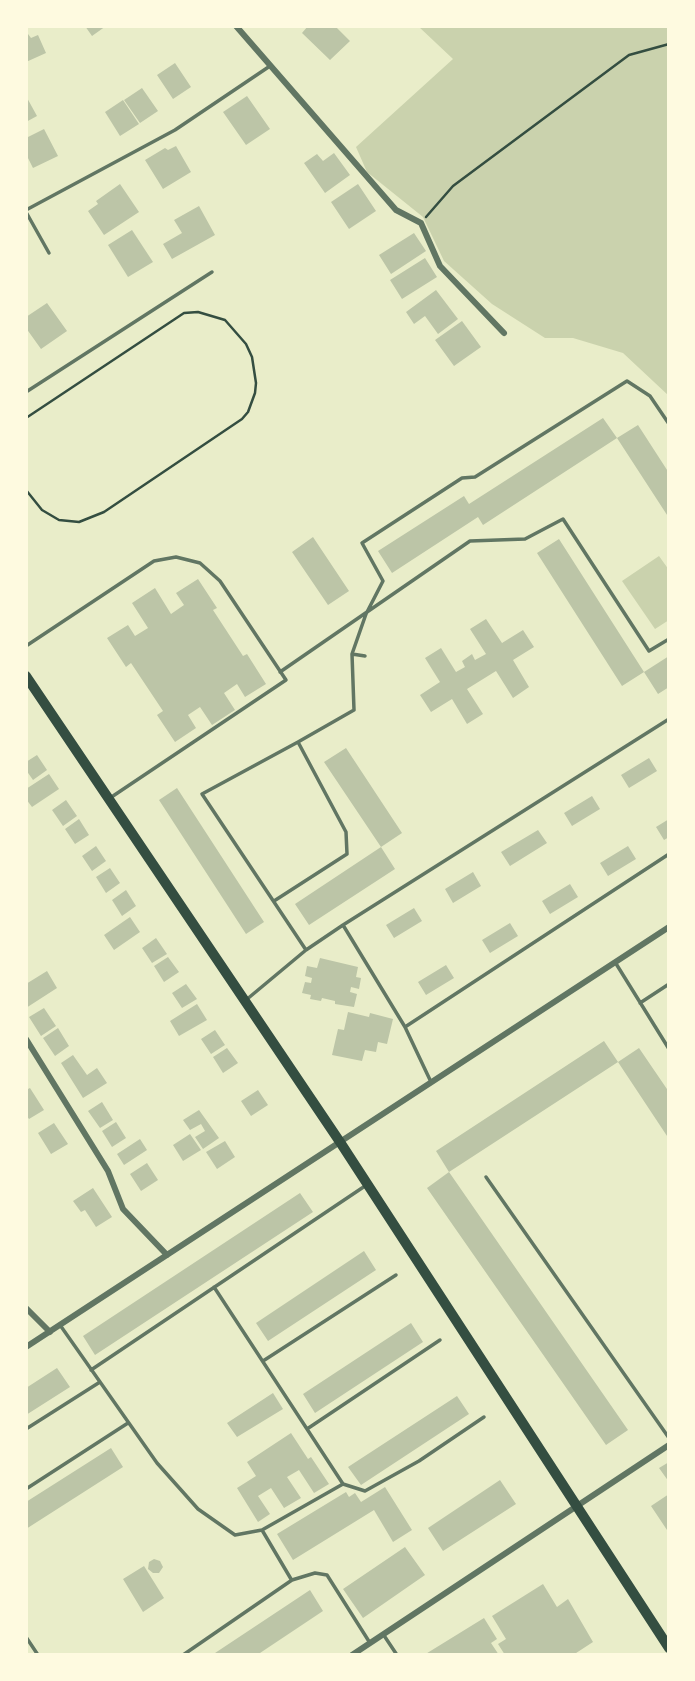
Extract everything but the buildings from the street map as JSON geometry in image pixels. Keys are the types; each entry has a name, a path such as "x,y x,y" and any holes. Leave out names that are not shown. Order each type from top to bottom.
{"main road":[{"path":"26,676 368,1184 669,1648"}],"street":[{"path":"236,26 396,210 421,223 440,266 504,334"},
{"path":"26,1347 669,927"},
{"path":"26,1040 108,1171 123,1209 167,1255"},
{"path":"26,1308 50,1332"},
{"path":"352,1655 669,1445"}],"lane":[{"path":"49,253 26,211 175,130 270,66"},
{"path":"26,392 212,272"},
{"path":"306,950 202,794 354,710 352,654 366,614 383,581 362,543 462,478 475,477 627,381 650,396 669,424"},
{"path":"280,672 470,541 525,538 563,519 649,651 669,639"},
{"path":"26,646 154,561 176,557 200,563 220,581 286,680 109,799"},
{"path":"352,654 365,656"},
{"path":"245,1001 306,950 669,719"},
{"path":"274,901 346,854 346,832 298,742"},
{"path":"405,1027 669,854"},
{"path":"344,925 405,1027 431,1082"},
{"path":"615,962 669,1049"},
{"path":"640,1003 669,984"},
{"path":"486,1177 669,1437"},
{"path":"91,1370 368,1184"},
{"path":"263,1361 396,1275"},
{"path":"214,1287 343,1484 365,1491 419,1461 484,1417"},
{"path":"60,1325 157,1463 198,1508 235,1535 262,1530 343,1484"},
{"path":"307,1429 440,1340"},
{"path":"26,1429 100,1382"},
{"path":"26,1489 128,1423"},
{"path":"262,1530 292,1580"},
{"path":"183,1655 292,1580 315,1573 327,1575 370,1643"},
{"path":"383,1634 397,1655"},
{"path":"26,1637 38,1655"}],"path":[{"path":"421,223 453,186 629,55 669,44"},
{"path":"26,418 184,313 198,312 225,320 246,344 252,357 255,393 248,412 242,419 104,512 79,522 59,520 42,510 26,490"}],"green space":[{"path":"418,26 669,26 669,396 623,353 573,338 545,338 492,304 444,261 423,217 367,172 356,147 453,59"},
{"path":"659,556 669,570 669,620 655,629 622,581"}]}
